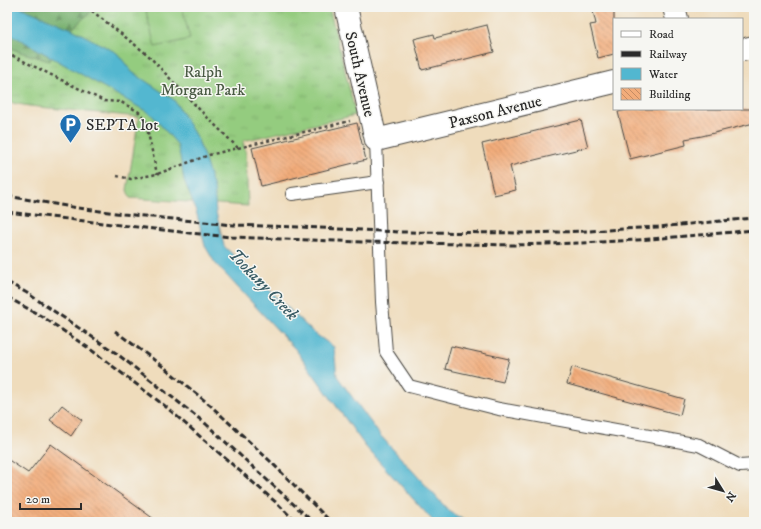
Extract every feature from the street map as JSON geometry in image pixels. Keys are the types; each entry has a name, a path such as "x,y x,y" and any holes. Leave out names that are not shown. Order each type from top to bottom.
{"street":[{"name":"South Avenue","path":"346,7 376,140"},
{"path":"674,7 677,18"},
{"path":"743,50 754,47"},
{"name":"Paxson Avenue","path":"376,140 613,82"}],"lane":[{"path":"376,140 382,302 386,352 409,386 499,409 699,445 740,466 754,465"},
{"path":"292,194 378,182"}],"path":[{"path":"87,7 148,55 238,148"},
{"path":"7,53 104,101 121,102 139,112 145,119 157,174"},
{"path":"116,176 131,179 157,174 208,156 353,120"}],"green space":[{"name":"Ralph Morgan Park","path":"7,7 329,7 356,115 243,141 246,154 248,206 130,198 127,190 139,117 29,106 7,102"},
{"path":"7,7 96,7 72,29 49,61 20,52 7,46"},
{"path":"161,7 182,7 190,39 155,47 146,11"}],"water":[{"path":"7,7 20,7 72,29 117,53 132,72 174,100 198,140 202,151 214,188 216,212 224,246 314,333 334,347 337,376 380,435 449,511 467,522 434,522 365,446 296,350 215,263 205,246 196,211 184,180 177,144 151,114 7,32"}],"building":[{"path":"592,7 614,7 613,54 598,58 590,25 596,24"},
{"path":"487,25 494,52 422,70 414,39 434,34 435,38"},
{"path":"754,109 754,123 685,139 686,145 630,159 618,112 627,110"},
{"path":"581,120 588,147 510,166 516,190 494,195 482,144"},
{"path":"357,123 366,160 261,186 252,148"},
{"path":"451,346 509,359 503,382 445,369"},
{"path":"572,367 684,399 680,415 567,384"},
{"path":"62,405 82,420 71,436 50,420"},
{"path":"51,444 158,522 7,522 7,459 28,473"}],"railway":[{"path":"7,196 123,214 233,225 400,232 526,233 589,231 658,227 754,218"},
{"path":"7,212 231,237 362,242 513,245 581,243 637,240 754,230"},
{"path":"7,282 27,293 116,353 206,424 313,522"},
{"path":"7,297 43,317 90,349 165,406 279,505 296,522"},
{"path":"115,331 165,368 210,405 270,461 331,522"}],"place":[{"name":"SEPTA lot","path":"71,144"}],"water label":[{"name":"Tookany Creek","path":"264,284"}]}
